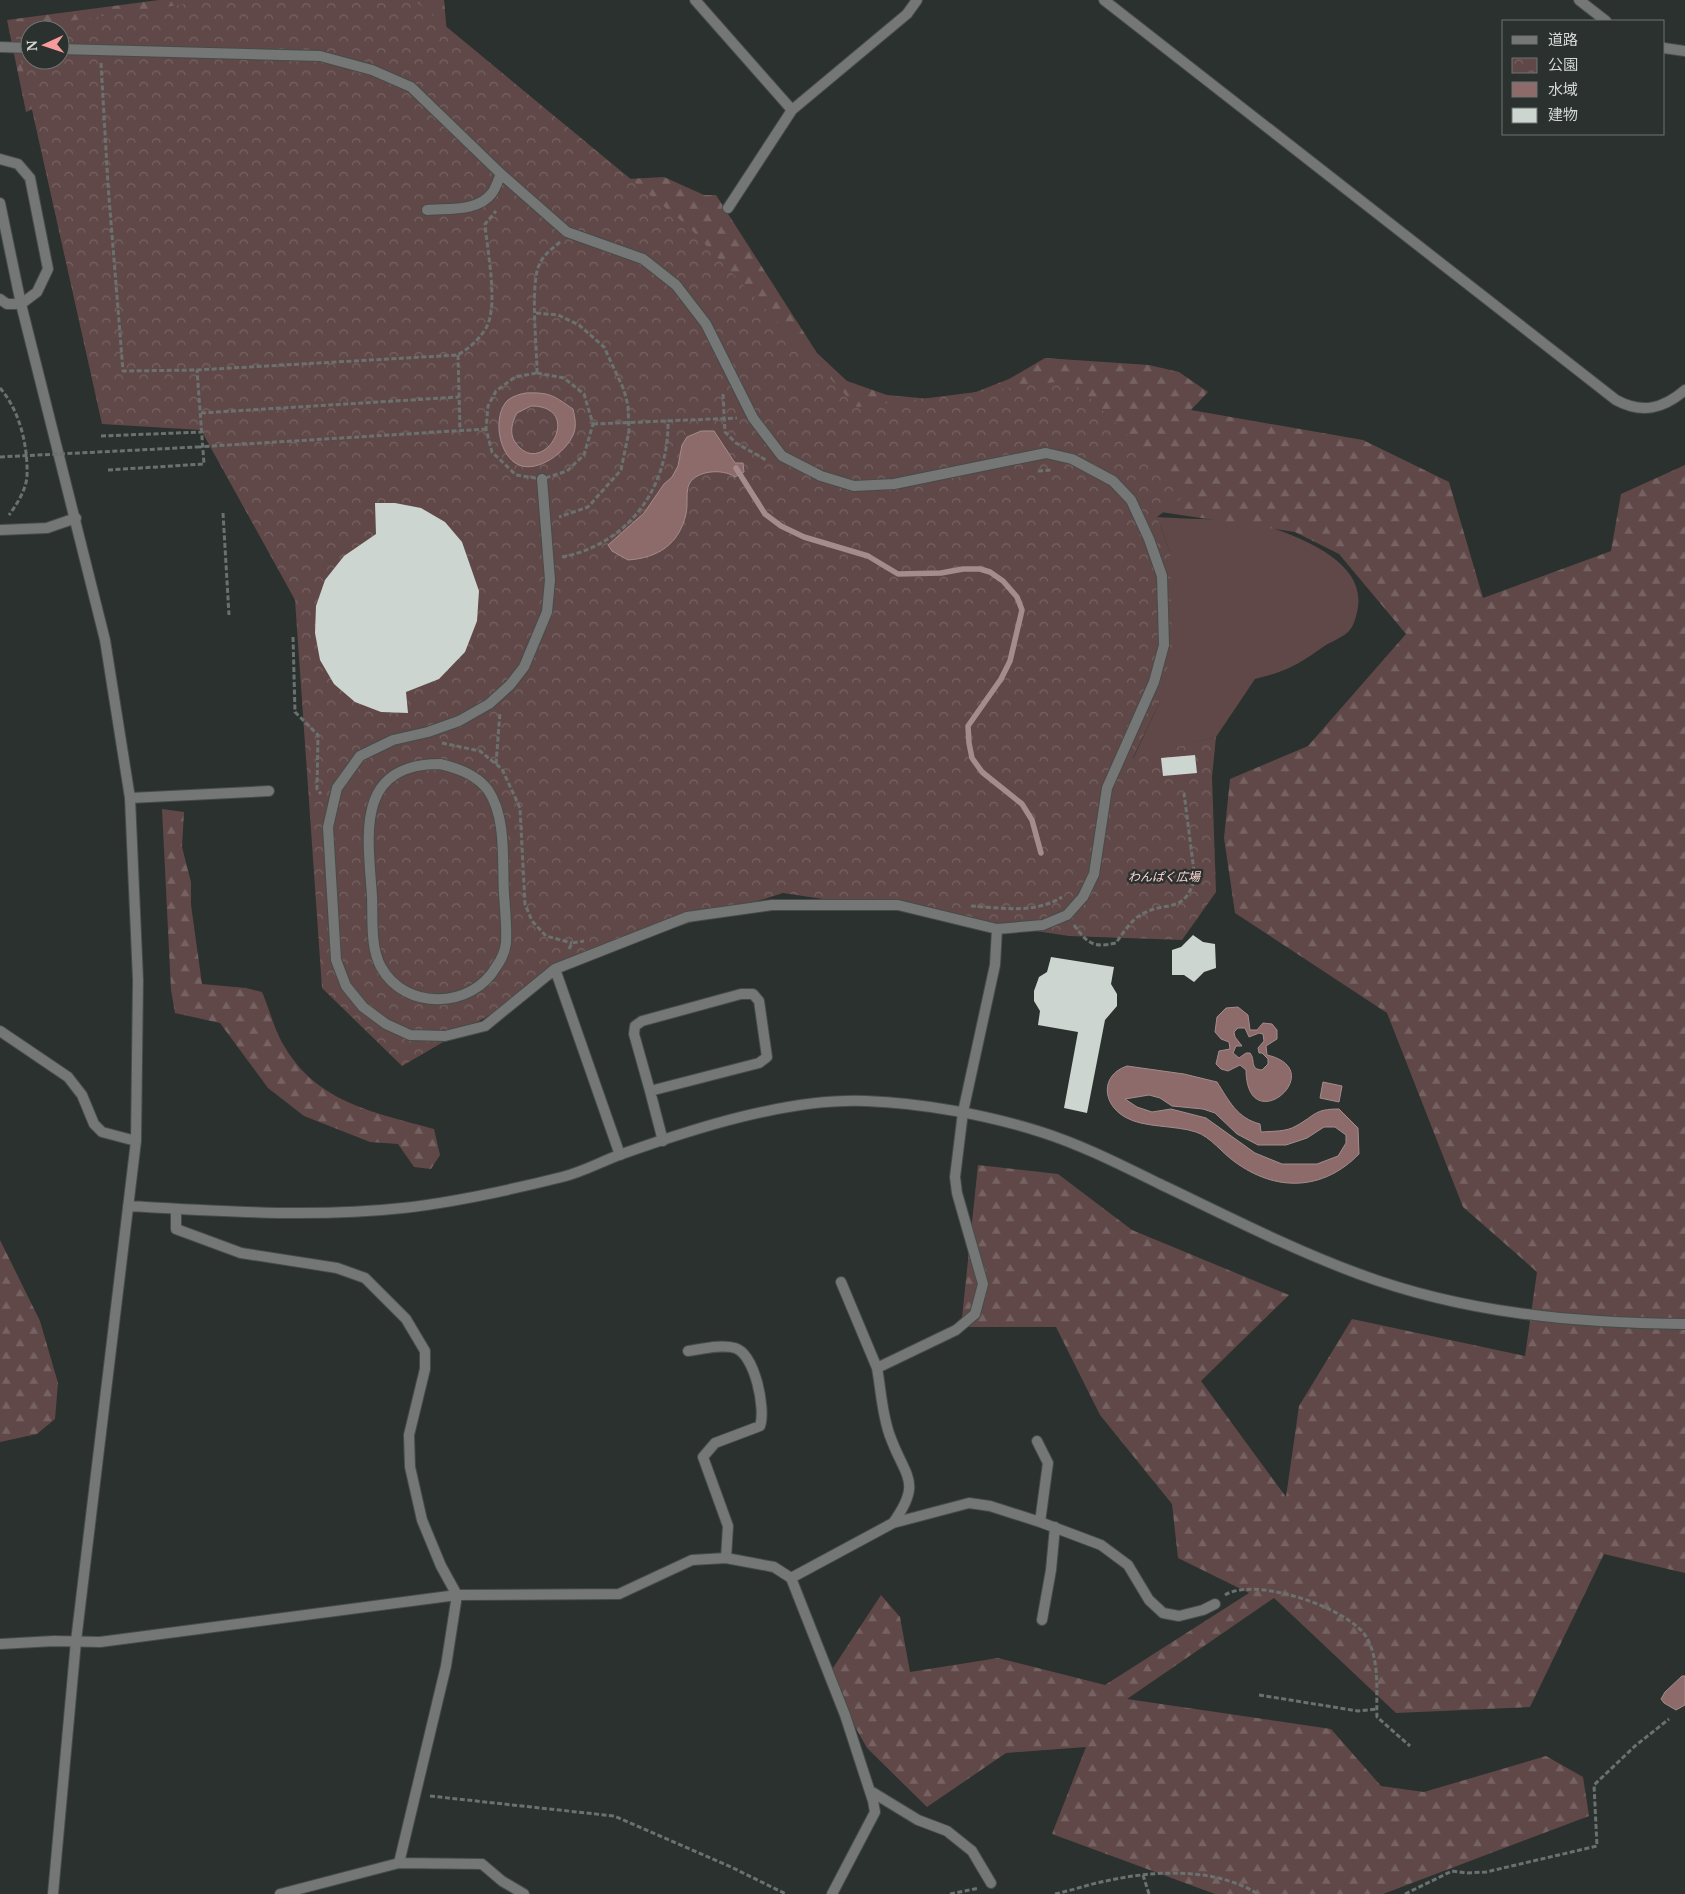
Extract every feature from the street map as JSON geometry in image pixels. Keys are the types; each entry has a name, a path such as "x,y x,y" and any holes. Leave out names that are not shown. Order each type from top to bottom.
{"street":[{"path":"695,0 792,110"},
{"path":"728,208 792,110 844,69 907,14 916,0"},
{"path":"1104,0 1616,400 1630,408 1642,409 1659,406 1685,390"},
{"path":"1579,0 1605,20"},
{"path":"0,48 20,48"},
{"path":"1665,48 1685,51"},
{"path":"70,49 320,56 353,64 411,87 501,174 570,233 643,259 676,285 706,324 753,418 782,456 821,476 854,486 894,484 1046,453 1072,459 1113,481 1131,500 1149,539 1162,576 1164,645 1154,682 1107,788 1094,874 1083,897 1066,915 1044,925 997,929 898,905 772,905 687,917 556,969 485,1026 445,1036 410,1035 386,1024 363,1008 346,986 336,960 328,827 338,788 360,756 393,740 428,732 460,721 489,704 510,686 524,667 547,612 550,580 542,480"},
{"path":"0,159 18,164 30,178 48,269 37,292 21,304 7,304 0,299"},
{"path":"427,210 467,207 480,203 492,193 501,174"},
{"path":"0,203 21,304 76,518 104,640 130,798 138,980 136,1141 76,1641 53,1894"},
{"path":"2,526 47,528 76,518"},
{"path":"440,764 471,775 488,790 501,828 506,945 496,967 486,983 461,997 444,1000 414,996 401,988 384,972 376,954 374,938 368,826 370,810 379,790 397,773 420,765 440,764"},
{"path":"130,798 269,790"},
{"path":"877,1368 956,1330 974,1314 983,1284 957,1193 955,1177 963,1112 995,965 997,929"},
{"path":"556,969 620,1155"},
{"path":"650,1091 760,1063 767,1057 767,1046 759,1001 753,994 741,994 642,1021 635,1026 634,1034 663,1141"},
{"path":"0,1031 68,1077 82,1095 94,1124 102,1132 136,1141"},
{"path":"128,1206 312,1212 402,1208 505,1190 569,1175 620,1155 709,1125 793,1106 865,1101 963,1112 1050,1135 1108,1158 1278,1240 1360,1274 1432,1297 1487,1310 1603,1323 1685,1324"},
{"path":"176,1209 176,1230 241,1252 337,1268 365,1278 406,1319 424,1351 425,1369 409,1435 410,1467 422,1520 441,1566 457,1595 446,1666 399,1863"},
{"path":"841,1282 877,1368 890,1436 907,1472 910,1491 904,1507 893,1523"},
{"path":"688,1351 725,1347 741,1351 747,1359 759,1389 763,1408 760,1426 715,1443 703,1457 728,1526 726,1558"},
{"path":"1037,1441 1048,1463 1040,1522"},
{"path":"790,1578 893,1523 969,1503 990,1506 1055,1527 1101,1545 1128,1565 1149,1600 1162,1613 1179,1616 1203,1610 1215,1604"},
{"path":"1042,1620 1051,1570 1055,1527"},
{"path":"0,1644 100,1642 457,1595 619,1594 692,1560 726,1558 774,1567 790,1578 845,1715 872,1792 875,1812 832,1894"},
{"path":"872,1792 918,1820 947,1831 972,1851 991,1883"},
{"path":"280,1894 399,1863 482,1864 502,1881 524,1894"}],"path":[{"path":"100,50 108,185 123,371 197,370 458,356 478,339 486,328 492,312 485,224 498,210"},
{"path":"537,373 536,288 539,265 548,252 570,233"},
{"path":"559,243 566,244"},
{"path":"536,313 558,315 579,325 604,346 624,390 629,422 627,446 620,470 601,494 588,507 571,514 546,519"},
{"path":"458,356 460,430"},
{"path":"108,470 204,464 197,370"},
{"path":"537,373 564,378 584,394 593,424 584,455 567,471 542,480 516,475 492,452 486,429 488,406 496,391 515,377 537,373"},
{"path":"0,388 10,400 24,439 27,478 18,502 2,526"},
{"path":"722,389 725,398 725,432 736,442 774,464"},
{"path":"200,413 459,397"},
{"path":"593,424 753,418"},
{"path":"549,560 573,554 610,538 624,527 642,508 657,482 665,461 668,442 668,421"},
{"path":"0,457 203,447 486,429"},
{"path":"101,436 202,432"},
{"path":"1033,471 1055,470"},
{"path":"223,513 229,615"},
{"path":"293,637 296,712 318,735 317,789 332,808"},
{"path":"438,743 480,751 502,769 520,808 525,904 532,921 546,936 572,943"},
{"path":"1066,915 1086,941 1101,946 1116,943 1128,927 1142,914 1181,903 1190,892 1194,879 1184,793"},
{"path":"967,906 1012,909 1044,905 1061,898 1066,893"},
{"path":"1215,1604 1228,1593 1263,1588 1330,1608 1366,1637 1376,1666 1378,1717 1410,1746"},
{"path":"1259,1695 1358,1711 1377,1709"},
{"path":"1406,1894 1452,1871 1466,1873 1486,1872 1597,1846 1594,1785 1635,1746 1669,1719"},
{"path":"415,1797 429,1796 614,1816 786,1894"},
{"path":"1055,1894 1110,1880 1143,1875 1205,1874 1248,1888 1258,1894"},
{"path":"1143,1875 1149,1894"},
{"path":"950,1894 991,1883"}],"green space":[{"path":"159,0 261,0 76,93 26,112 7,20"},
{"name":"わんぱく広場","path":"213,0 414,0 690,228 857,407 1071,380 1188,493 1157,517 1170,552 1172,649 1159,703 1133,758 1216,737 1212,777 1216,892 1182,940 1069,936 783,893 596,953 402,1066 322,988 295,600 201,430 102,424 23,70 70,70 70,21"},
{"path":"379,0 444,0 448,45 610,180 664,177 704,195 716,195 817,353 847,381 887,395 953,401 1009,379 1045,358 1149,365 1179,372 1208,392 1191,410 1363,440 1449,482 1483,598 1611,551 1621,494 1685,465 1685,1573 1604,1554 1530,1707 1396,1713 1274,1598 1127,1699 1331,1729 1381,1786 1424,1792 1546,1756 1583,1777 1589,1816 1383,1894 1215,1894 1052,1834 1086,1747 1006,1753 927,1807 867,1748 827,1677 881,1595 900,1617 910,1672 998,1658 1105,1685 1249,1593 1178,1558 1172,1504 1100,1415 1056,1327 961,1327 978,1165 1058,1174 1132,1230 1289,1295 1201,1381 1286,1497 1299,1406 1352,1319 1525,1356 1537,1272 1463,1207 1387,1013 1235,913 1224,838 1230,779 1308,746 1406,634 1339,554 1295,532 1147,510 935,460 126,102"},
{"path":"20,28 20,56 14,29"},
{"path":"1157,517 1251,523 1294,536 1334,558 1345,568 1358,592 1358,607 1352,626 1344,635 1293,666 1255,679 1216,737 1133,759 1159,703 1170,552"},
{"path":"162,809 184,812 182,847 191,882 191,905 202,984 246,988 262,992 282,1043 299,1067 315,1082 332,1094 370,1111 434,1129 440,1155 431,1169 414,1167 398,1144 370,1142 304,1116 268,1088 220,1023 175,1013 171,990"},
{"path":"0,1240 40,1321 58,1383 55,1419 37,1434 0,1442"}],"water":[{"path":"524,393 541,393 556,398 573,409 575,419 574,432 558,454 543,464 526,467 519,465 506,453 502,444 499,425 500,415 508,400","holes":["531,406 547,409 556,417 558,428 554,439 547,448 537,453 526,452 513,439 512,428 515,416"]},
{"path":"701,431 714,431 735,463 743,463 744,472 735,477 723,472 709,472 691,481 688,487 687,511 683,525 672,542 657,553 639,559 628,560 612,551 608,545 644,513 664,484 672,477 678,466 682,445 687,437"},
{"path":"1238,1007 1248,1015 1250,1030 1257,1030 1263,1023 1272,1024 1277,1030 1277,1039 1266,1046 1267,1055 1285,1063 1291,1074 1289,1085 1281,1095 1270,1101 1259,1100 1250,1091 1246,1070 1240,1065 1228,1071 1221,1069 1216,1064 1219,1051 1230,1049 1229,1042 1221,1039 1215,1032 1217,1017 1226,1008","holes":["1238,1028 1245,1028 1249,1037 1259,1033 1263,1034 1264,1041 1258,1048 1259,1053 1262,1053 1268,1059 1268,1064 1262,1070 1255,1068 1250,1053 1246,1053 1239,1058 1233,1053 1236,1046 1242,1046 1235,1037 1234,1032"]},
{"path":"1127,1066 1184,1074 1217,1082 1239,1113 1245,1118 1260,1124 1261,1132 1288,1129 1320,1111 1339,1109 1358,1128 1359,1154 1345,1166 1315,1181 1299,1183 1267,1179 1235,1162 1212,1141 1201,1134 1188,1130 1132,1121 1125,1117 1117,1111 1108,1098 1108,1083 1118,1070","holes":["1149,1095 1160,1098 1172,1106 1203,1109 1215,1113 1237,1134 1258,1145 1286,1145 1307,1138 1324,1127 1335,1127 1346,1135 1346,1143 1338,1156 1317,1164 1282,1164 1255,1153 1206,1118 1171,1109 1152,1112 1137,1107 1125,1099"]},
{"path":"1323,1082 1342,1086 1339,1102 1320,1098"},
{"path":"1682,1676 1685,1676 1685,1705 1676,1710 1661,1699 1665,1692"}],"building":[{"path":"375,503 395,503 421,508 445,522 462,542 479,591 477,621 465,652 439,679 406,692 408,713 381,712 355,702 334,684 320,660 315,633 316,606 325,580 344,556 376,534"},
{"path":"1195,755 1197,773 1163,776 1161,758"},
{"path":"1193,935 1203,942 1215,944 1216,968 1204,972 1194,982 1184,975 1172,975 1172,950 1181,947"},
{"path":"1051,957 1114,967 1111,984 1117,994 1117,1006 1105,1020 1087,1113 1064,1108 1078,1032 1038,1025 1040,1011 1034,1001 1034,991 1039,977 1047,972"}],"waterway":[{"path":"736,468 765,514 781,526 804,537 868,556 898,574 941,573 963,569 980,569 990,572 1003,581 1017,597 1022,610 1010,661 1001,679 968,726 969,743 972,758 982,772 1022,804 1032,820 1041,853"}]}
